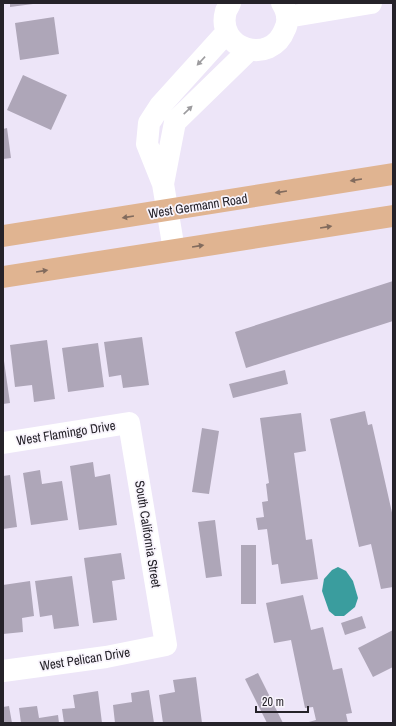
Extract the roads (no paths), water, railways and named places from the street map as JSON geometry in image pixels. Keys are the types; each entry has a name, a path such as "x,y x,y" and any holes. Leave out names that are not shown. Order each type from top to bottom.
{"main road":[{"name":"West Germann Road","path":"3,236 393,174"},
{"path":"3,277 393,216"}],"street":[{"path":"230,3 226,11 225,22 227,32 240,46 249,50 259,51 268,48 283,36 286,27 284,10 371,3"},
{"path":"174,250 163,184 147,144 149,123 160,106 227,32"},
{"path":"163,184 174,122 249,50"},
{"path":"149,123 172,135"},
{"name":"West Flamingo Drive","path":"3,443 129,423"},
{"name":"South California Street","path":"129,423 166,645"},
{"name":"West Pelican Drive","path":"3,671 106,657 166,645"}]}
